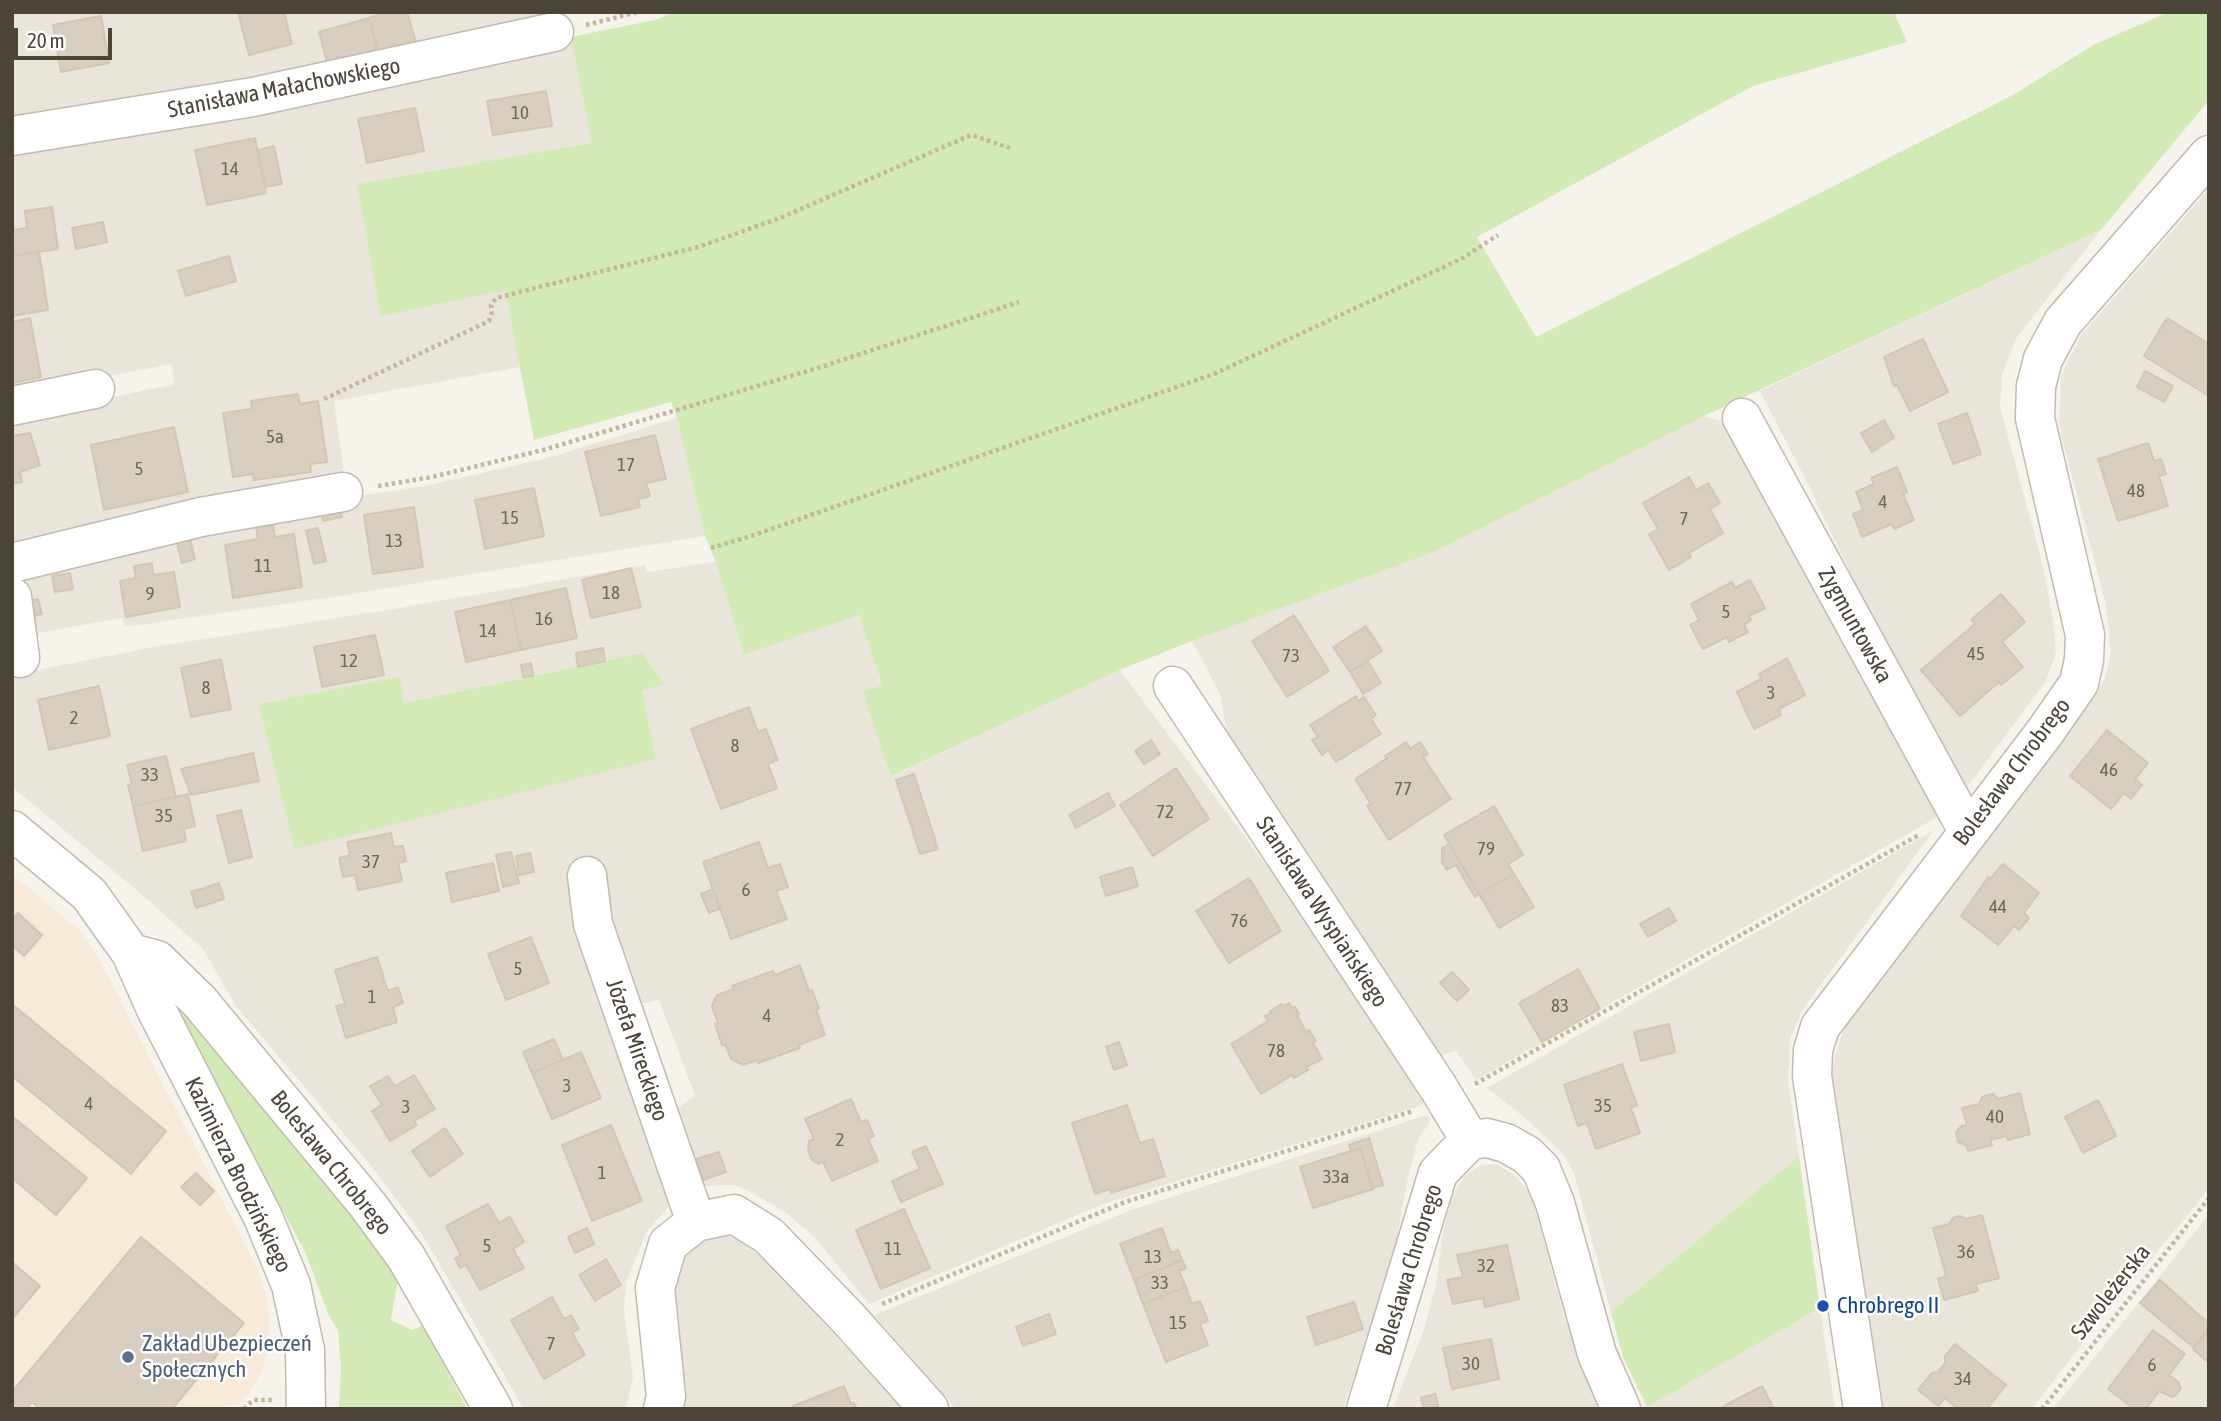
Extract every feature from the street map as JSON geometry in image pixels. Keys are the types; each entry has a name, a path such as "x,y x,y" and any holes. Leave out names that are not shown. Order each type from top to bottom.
{"street":[{"name":"Stanisława Małachowskiego","path":"12,136 253,97 554,33"},
{"name":"Bolesława Chrobrego","path":"1863,1409 1812,1076 1813,1050 1820,1027 2045,732 2079,683 2084,660 2085,635 2035,418 2036,386 2043,359 2063,322 2209,155"},
{"path":"12,406 95,389"},
{"name":"Zygmuntowska","path":"1742,418 1968,831"},
{"path":"12,564 201,517 342,492"},
{"path":"12,597 20,658"},
{"name":"Stanisława Wyspiańskiego","path":"1173,686 1459,1091 1470,1140"},
{"name":"Kazimierza Brodzińskiego","path":"12,830 89,894 131,953 263,1217 291,1285 305,1350 306,1409"},
{"name":"Józefa Mireckiego","path":"587,876 593,924 696,1222"},
{"name":"Bolesława Chrobrego","path":"131,953 157,960 200,1002 367,1204 406,1257 493,1409"},
{"path":"1470,1140 1487,1138 1506,1143 1527,1155 1542,1169 1555,1203 1597,1354 1621,1409"},
{"name":"Bolesława Chrobrego","path":"1366,1409 1438,1173 1470,1140"},
{"path":"663,1409 666,1396 655,1287 668,1244 696,1222 734,1214 769,1236 848,1318 929,1409"}],"path":[{"path":"554,33 638,12"},
{"path":"324,398 489,321 491,305 496,298 698,247 780,218 971,135 1010,148"},
{"path":"711,548 1214,374 1462,258 1498,236"},
{"path":"342,492 432,477 543,450 824,366 1019,302"},
{"path":"848,1318 1125,1202 1430,1107 1924,832"},
{"name":"Szwoleżerska","path":"2042,1409 2209,1198"}],"shaded area":[{"path":"12,12 554,12 557,23 12,129"},
{"path":"571,37 593,143 357,184 505,290 520,367 334,401 345,481 16,552 12,538 12,419 174,384 172,364 12,394 12,146"},
{"path":"2209,189 2209,1189 2098,1323 2032,1409 1881,1409 1832,1079 1834,1057 1845,1027 2105,679 2111,653 2106,604 2062,439 2059,421 2061,376 2081,335"},
{"path":"2101,230 2017,337 2002,374 2000,407 2043,566 2056,653 2046,681 1963,793 1948,778 1808,484 1760,391"},
{"path":"1704,416 1725,422 1939,816 1476,1080 1456,1051 1435,1057 1230,747 1220,694 1192,641 1432,553"},
{"path":"677,418 705,536 332,597 125,627 122,618 31,634 24,587 29,577 345,498 425,486 548,458"},
{"path":"716,562 744,655 859,614 882,686 863,692 892,776 1120,670 1311,925 1430,1098 1419,1106 1100,1205 869,1304 816,1239 788,1214 734,1185 697,1186 671,1114 695,1095 659,1000 634,1005 607,924 602,863 575,871 672,1202 646,1233 626,1283 624,1310 633,1377 626,1409 524,1409 422,1234 373,1168 236,1006 203,949 12,787 12,675 154,647 645,565 647,572","holes":["643,653 663,683 642,691 656,759 259,704 400,678 403,703"]},
{"path":"1934,830 1803,1009 1790,1038 1788,1082 1799,1156 1611,1312 1574,1173 1564,1155 1525,1118 1487,1088"},
{"path":"12,874 80,931 97,955 258,1270 268,1303 270,1336 264,1367 239,1405 226,1405 222,1409 12,1409"},
{"path":"1424,1116 1430,1118 1429,1124 1419,1137 1409,1173 1391,1269 1343,1409 956,1409 874,1315 1131,1210"},
{"path":"1497,1164 1514,1175 1531,1194 1563,1312 1598,1409 1393,1409 1423,1332 1436,1285 1451,1198 1465,1176 1479,1166"},
{"path":"2209,1214 2209,1409 2053,1409 2160,1276"},
{"path":"722,1234 739,1240 775,1269 902,1409 681,1409 684,1395 681,1345 674,1301 676,1275 688,1253 703,1240"},
{"path":"1820,1308 1835,1409 1648,1409 1647,1407"}],"green space":[{"path":"674,12 1894,12 1907,42 1753,86 1477,237 1536,337 2013,95 2095,44 2169,12 2209,12 2209,100 2101,230 1704,416 1432,553 1120,670 891,776 863,692 882,685 859,615 744,655 716,562 705,536 671,402 534,440 505,290 381,316 357,184 592,143 571,37 655,20"},
{"path":"643,653 664,684 642,691 656,759 295,849 259,704 400,677 404,703"},
{"path":"184,1014 357,1223 398,1279 391,1320 412,1330 424,1325 467,1409 339,1409 341,1369 338,1330 329,1316 306,1254 183,1022 181,1016"},
{"path":"1799,1156 1820,1308 1647,1407 1623,1357 1611,1312"}],"building":[{"path":"238,12 284,12 292,44 249,55"},
{"path":"387,12 407,12 416,43 378,51 369,18"},
{"path":"101,16 109,63 61,72 53,25"},
{"path":"369,18 378,51 328,65 319,32"},
{"path":"546,91 552,126 493,135 487,101"},
{"path":"415,108 424,151 367,163 358,119"},
{"path":"255,138 266,193 207,205 195,150"},
{"path":"274,146 282,184 265,187 258,150"},
{"path":"52,207 58,249 12,256 12,219 14,230 27,228 25,211"},
{"path":"103,222 107,242 76,249 72,228"},
{"path":"39,251 48,310 12,316 12,256"},
{"path":"229,256 236,281 186,296 178,271"},
{"path":"30,318 41,377 12,383 12,322"},
{"path":"2167,318 2209,344 2209,396 2144,356"},
{"path":"1923,339 1948,392 1910,411 1897,385 1894,386 1884,357"},
{"path":"2145,371 2173,386 2164,402 2137,387"},
{"path":"298,394 300,404 318,401 327,462 310,464 311,472 254,480 253,474 233,477 223,413 252,409 251,401"},
{"path":"1967,413 1981,454 1953,464 1938,424"},
{"path":"1884,420 1894,438 1872,452 1861,433"},
{"path":"174,427 188,492 104,510 91,445"},
{"path":"30,433 40,465 20,472 22,482 12,484 12,436"},
{"path":"655,435 666,479 646,483 650,496 638,499 640,507 601,516 585,452"},
{"path":"2148,443 2154,461 2161,459 2166,474 2159,476 2168,506 2118,521 2098,459"},
{"path":"1897,467 1907,492 1903,494 1914,520 1894,529 1892,524 1862,537 1853,514 1863,510 1856,492 1874,484 1871,478"},
{"path":"1689,477 1696,490 1708,483 1720,503 1710,509 1723,533 1689,553 1691,557 1669,570 1649,534 1658,529 1643,503"},
{"path":"534,488 544,536 485,549 475,500"},
{"path":"339,504 342,517 323,521 320,508"},
{"path":"414,507 423,567 373,574 364,515"},
{"path":"273,525 275,537 294,534 302,587 233,598 225,545 258,539 256,527"},
{"path":"318,528 326,561 314,564 306,531"},
{"path":"189,535 195,559 182,563 176,538"},
{"path":"152,563 153,575 174,572 180,607 126,617 120,581 136,578 134,566"},
{"path":"631,568 641,607 591,618 582,580"},
{"path":"70,573 73,589 55,592 52,576"},
{"path":"1750,580 1765,608 1749,616 1751,620 1744,625 1748,632 1729,642 1727,637 1703,649 1690,625 1699,620 1691,604 1732,582 1735,588"},
{"path":"566,588 577,638 521,650 510,600"},
{"path":"2001,594 2025,622 2002,642 2023,667 2001,685 1999,682 1960,716 1921,670 1975,624 1971,620"},
{"path":"38,599 42,614 33,616 29,601"},
{"path":"510,600 521,650 466,662 455,612"},
{"path":"1294,615 1329,671 1287,697 1252,641"},
{"path":"1366,626 1382,651 1350,672 1333,647"},
{"path":"375,635 384,675 322,687 314,647"},
{"path":"603,648 605,661 578,667 576,653"},
{"path":"1787,658 1805,695 1779,709 1781,715 1754,729 1737,692 1761,679 1759,674"},
{"path":"221,659 231,709 191,717 181,668"},
{"path":"1368,661 1381,683 1363,694 1350,672"},
{"path":"531,663 533,676 523,677 521,665"},
{"path":"99,686 110,736 49,750 38,700"},
{"path":"1356,696 1358,701 1364,697 1376,715 1371,719 1381,734 1336,762 1328,750 1322,755 1312,740 1318,737 1310,725"},
{"path":"749,707 758,732 766,729 778,760 768,764 777,788 721,809 691,729"},
{"path":"2107,730 2148,763 2135,779 2142,785 2131,799 2124,793 2111,809 2070,776"},
{"path":"1151,740 1160,754 1144,764 1135,751"},
{"path":"1406,742 1410,749 1420,742 1428,754 1423,757 1451,799 1389,840 1367,806 1371,804 1355,779"},
{"path":"253,753 259,781 191,795 181,769"},
{"path":"166,756 176,797 133,806 128,785 132,784 127,765"},
{"path":"1176,768 1209,819 1153,856 1120,805"},
{"path":"914,774 938,849 920,854 896,780"},
{"path":"1108,793 1115,806 1076,828 1069,815"},
{"path":"188,794 195,826 184,829 186,841 143,851 133,806"},
{"path":"1494,806 1523,855 1508,864 1514,874 1479,894 1444,835"},
{"path":"241,810 252,857 229,863 217,816"},
{"path":"391,833 394,847 403,846 406,861 398,863 402,881 358,890 355,875 343,877 339,858 350,855 347,842"},
{"path":"759,842 768,868 780,864 788,887 776,891 787,919 731,939 703,862"},
{"path":"1449,844 1479,894 1475,897 1456,865 1447,870 1442,862 1442,848"},
{"path":"511,852 519,883 503,887 496,855"},
{"path":"530,853 534,872 519,875 516,856"},
{"path":"493,863 499,891 452,902 446,873"},
{"path":"2003,864 2039,893 2024,913 2029,918 2019,930 2014,926 1998,945 1961,916 1988,877 1990,879"},
{"path":"1132,867 1138,886 1106,896 1100,877"},
{"path":"1514,874 1534,907 1499,928 1479,894"},
{"path":"1249,878 1281,931 1229,963 1196,911"},
{"path":"219,883 224,899 196,908 191,892"},
{"path":"713,889 720,908 709,913 701,894"},
{"path":"1669,908 1676,921 1648,937 1640,924"},
{"path":"18,913 42,935 24,956 12,945 12,920"},
{"path":"531,937 549,983 506,1000 488,954"},
{"path":"377,957 388,991 398,987 403,1003 393,1007 397,1022 346,1038 336,1006 345,1004 335,970"},
{"path":"800,965 809,991 812,990 819,1008 816,1009 825,1035 799,1045 800,1048 758,1063 757,1060 743,1065 731,1059 725,1044 722,1045 715,1024 718,1023 712,1006 717,995 734,989 732,986 773,971 775,975"},
{"path":"1578,969 1600,1009 1542,1042 1519,1003"},
{"path":"1452,972 1469,990 1457,1001 1440,983"},
{"path":"1289,1003 1292,1008 1295,1007 1306,1032 1309,1030 1316,1041 1313,1043 1322,1059 1306,1067 1308,1070 1294,1078 1292,1075 1261,1094 1231,1044 1268,1021 1265,1016 1271,1013 1270,1011"},
{"path":"12,1004 166,1131 131,1174 12,1076"},
{"path":"1669,1024 1675,1052 1641,1061 1634,1032"},
{"path":"554,1039 563,1060 532,1073 523,1052"},
{"path":"1119,1042 1127,1065 1114,1070 1106,1047"},
{"path":"581,1052 601,1098 552,1119 532,1073"},
{"path":"1622,1064 1637,1105 1631,1108 1640,1133 1596,1149 1587,1123 1578,1126 1564,1085"},
{"path":"414,1075 435,1109 414,1121 417,1125 390,1141 372,1111 382,1105 370,1086 388,1076 395,1086"},
{"path":"2020,1093 2030,1134 2008,1140 2007,1136 1990,1140 1992,1145 1968,1151 1966,1145 1958,1142 1956,1133 1961,1126 1967,1125 1962,1108 1979,1104 1982,1097 1993,1094 1998,1099"},
{"path":"851,1099 861,1122 867,1120 874,1136 868,1139 878,1161 832,1181 823,1162 818,1164 812,1160 808,1150 809,1141 814,1139 805,1119"},
{"path":"2098,1100 2116,1136 2083,1153 2065,1117"},
{"path":"1127,1105 1140,1143 1153,1139 1165,1176 1111,1193 1110,1189 1095,1194 1072,1123"},
{"path":"12,1116 87,1178 56,1215 12,1178"},
{"path":"611,1125 642,1201 592,1221 562,1145"},
{"path":"445,1128 463,1154 430,1177 412,1151"},
{"path":"1369,1138 1383,1185 1372,1188 1360,1148 1351,1151 1349,1145"},
{"path":"926,1146 943,1184 901,1202 892,1181 920,1169 912,1152"},
{"path":"1360,1148 1373,1189 1313,1208 1300,1167"},
{"path":"719,1152 726,1172 703,1180 697,1159"},
{"path":"196,1173 214,1191 200,1205 181,1187"},
{"path":"488,1204 499,1223 510,1217 524,1242 513,1249 524,1268 480,1290 466,1265 460,1268 455,1258 461,1255 446,1226"},
{"path":"904,1209 930,1268 881,1289 856,1230"},
{"path":"1982,1215 1999,1278 1976,1284 1978,1291 1944,1300 1938,1279 1946,1276 1933,1228 1949,1224 1953,1218 1960,1216 1966,1219"},
{"path":"587,1228 594,1244 575,1253 568,1237"},
{"path":"1162,1228 1171,1253 1178,1250 1182,1260 1134,1280 1120,1244"},
{"name":"Zakład Ubezpieczeń Społecznych","path":"141,1237 244,1323 172,1409 40,1409 32,1402 26,1409 12,1409 12,1392"},
{"path":"1507,1245 1519,1299 1485,1307 1483,1298 1453,1304 1447,1280 1463,1277 1457,1255"},
{"path":"606,1259 621,1285 595,1301 579,1275"},
{"path":"1182,1260 1186,1268 1179,1271 1186,1287 1143,1304 1134,1280"},
{"path":"12,1262 40,1286 12,1319"},
{"path":"2160,1280 2209,1324 2209,1329 2193,1347 2140,1303"},
{"path":"1186,1287 1192,1304 1200,1301 1208,1321 1200,1324 1208,1345 1166,1362 1143,1304"},
{"path":"552,1297 564,1319 571,1315 579,1329 572,1333 585,1355 544,1379 511,1320"},
{"path":"1354,1302 1363,1329 1316,1345 1307,1317"},
{"path":"1049,1314 1056,1334 1023,1346 1016,1327"},
{"path":"2153,1330 2185,1354 2169,1375 2181,1388 2172,1397 2159,1391 2146,1409 2134,1409 2108,1389"},
{"path":"2209,1330 2209,1363 2193,1349"},
{"path":"1491,1339 1499,1379 1452,1389 1443,1348"},
{"path":"1955,1344 2006,1385 1987,1409 1958,1409 1945,1398 1938,1406 1918,1390 1932,1373 1938,1372 1945,1363 1945,1356"},
{"path":"844,1386 851,1404 854,1403 857,1409 794,1409 793,1406"},
{"path":"1762,1386 1774,1409 1723,1409 1724,1406"},
{"path":"1435,1394 1439,1408 1424,1409 1421,1398"}],"place":[{"name":"Chrobrego II","path":"1823,1306"},
{"name":"Zakład Ubezpieczeń Społecznych","path":"128,1357"}]}
